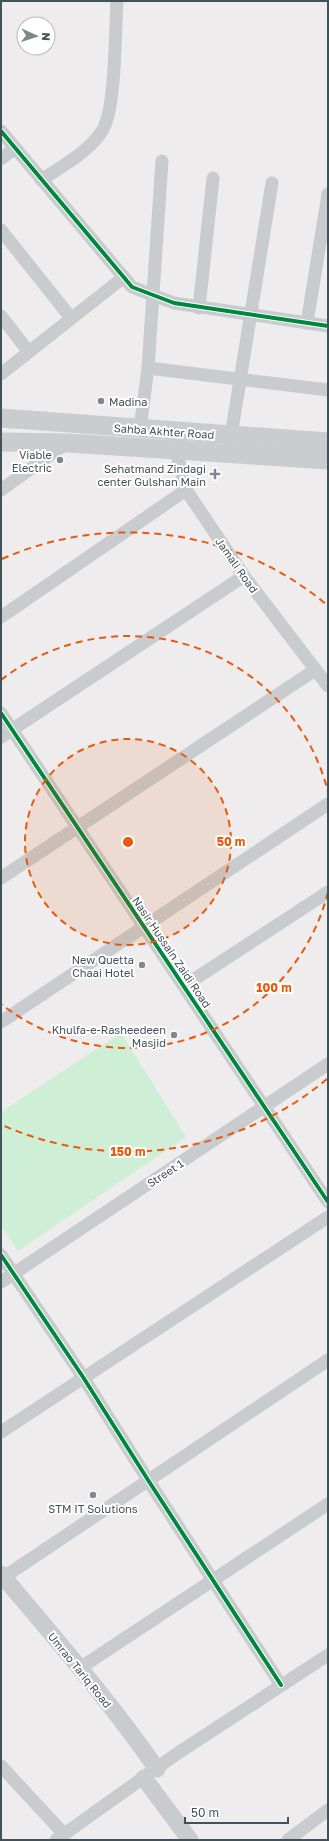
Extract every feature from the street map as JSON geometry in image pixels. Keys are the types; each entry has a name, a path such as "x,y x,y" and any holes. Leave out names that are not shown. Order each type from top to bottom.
{"main road":[{"name":"Sahba Akhter Road","path":"1,418 328,442"},
{"name":"Sahba Akhter Road","path":"1,442 68,443 328,460"}],"street":[{"path":"40,180 84,152 103,130 110,109 117,1"},
{"path":"1,131 40,180 132,287 174,303 199,308 328,326"},
{"path":"1,159 14,148"},
{"path":"140,429 148,368 154,295 162,161"},
{"path":"199,308 212,178"},
{"path":"231,436 272,183"},
{"path":"307,323 328,194"},
{"path":"1,230 71,318"},
{"path":"1,374 28,351 124,278"},
{"path":"1,316 28,351"},
{"path":"148,368 328,390"},
{"path":"1,490 68,443 69,424"},
{"name":"Jamali Road","path":"178,431 176,451 186,490 244,576 328,686"},
{"path":"1,617 186,490"},
{"path":"1,737 244,576"},
{"path":"1,878 315,670"},
{"name":"Nasir Hussain Zaidi Road","path":"1,714 13,729 328,1202"},
{"path":"1,1022 328,804"},
{"path":"184,986 328,892"},
{"name":"Street 1","path":"1,1282 328,1064"},
{"path":"1,1432 328,1217"},
{"path":"1,1255 83,1377 281,1685"},
{"path":"3,1575 328,1360"},
{"path":"80,1668 328,1504"},
{"name":"Umrao Tariq Road","path":"3,1575 80,1668 140,1745 150,1774 190,1840"},
{"path":"1,1766 60,1837 281,1685 328,1655"},
{"path":"288,1840 328,1810"}],"green space":[{"path":"121,1033 186,1137 18,1251 1,1226 1,1112"}],"cycle path":[{"path":"1,131 132,287 174,303 328,326"},
{"path":"1,713 328,1202"},
{"path":"1,1255 83,1377 281,1685"}],"place":[{"name":"Madina","path":"101,401"},
{"name":"Viable Electric","path":"60,460"},
{"name":"Sehatmand Zindagi center Gulshan Main","path":"215,474"},
{"name":"New Quetta Chaai Hotel","path":"142,965"},
{"name":"Khulfa-e-Rasheedeen Masjid","path":"174,1035"},
{"name":"STM IT Solutions","path":"93,1495"}]}
